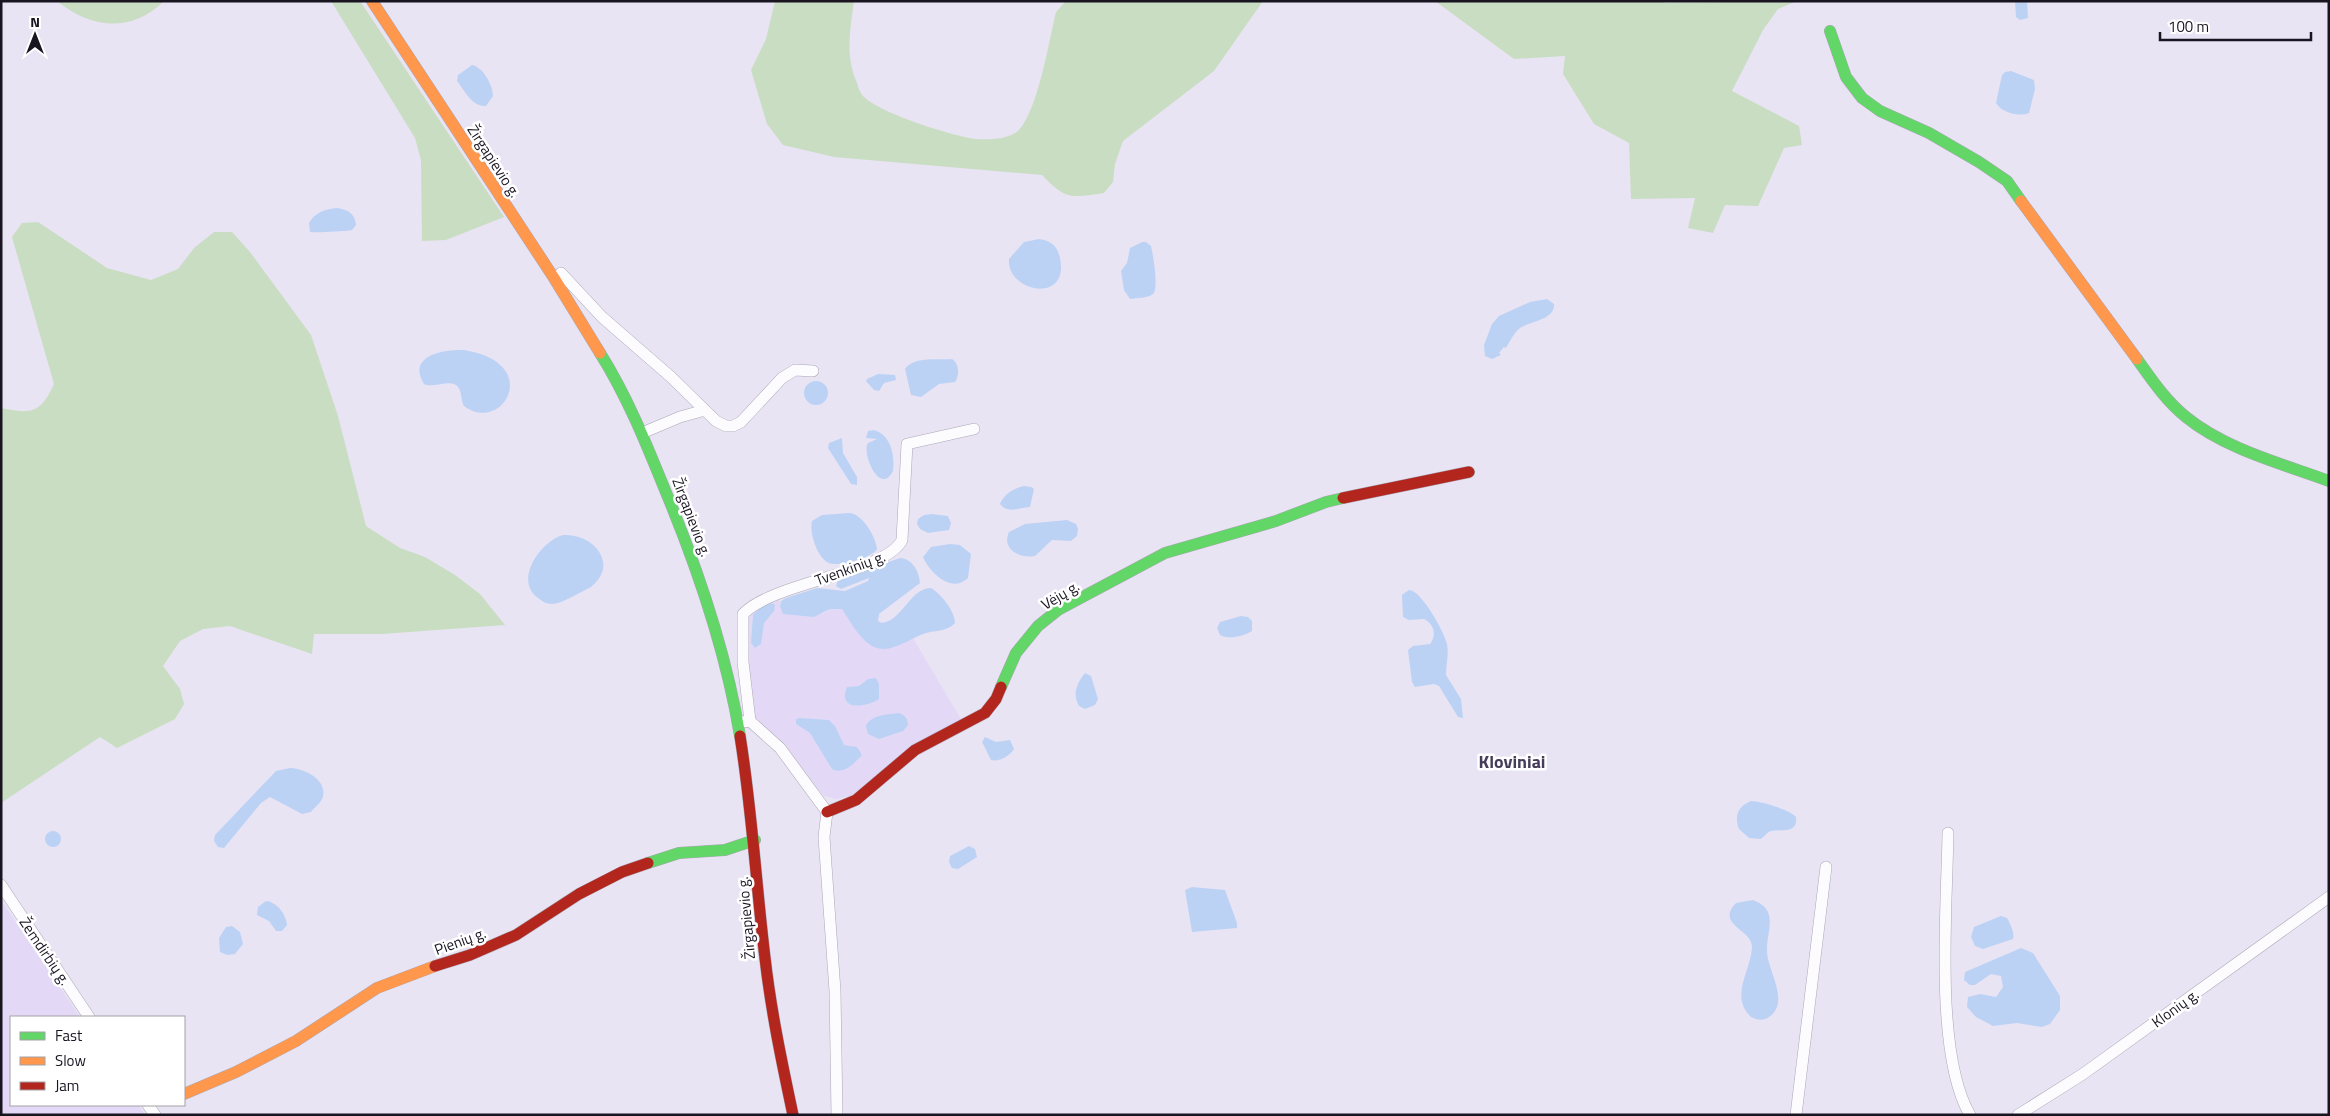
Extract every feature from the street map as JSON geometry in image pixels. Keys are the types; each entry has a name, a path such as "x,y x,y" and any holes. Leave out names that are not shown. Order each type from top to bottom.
{"street":[{"name":"Žirgapievio g.","path":"372,1 587,330 608,366 664,482 702,585 744,722 765,959 781,1061 793,1115"},
{"path":"1830,30 1840,62 1853,89 1872,108 1928,132 1988,167 2007,181 2162,394 2187,418 2232,445 2329,481"},
{"path":"561,273 602,317 671,377 716,421 726,426 734,426 741,422 762,402 782,378 795,370 813,371"},
{"path":"642,434 680,417 705,410"},
{"name":"Tvenkinių g.","path":"744,722 743,614 752,605 776,593 848,570 885,556 898,548 902,540 908,444 974,429"},
{"name":"Vėjų g.","path":"827,812 856,800 915,750 986,713 996,699 1016,653 1038,626 1058,610 1165,553 1276,521 1326,502 1469,472"},
{"path":"744,722 780,748 827,812 824,836 835,991 837,1115"},
{"path":"1948,833 1946,982 1950,1041 1956,1077 1965,1107 1970,1115"},
{"name":"Pienių g.","path":"185,1094 236,1072 296,1041 377,988 418,971 470,955 516,935 580,894 622,872 679,853 725,850 755,840"},
{"path":"1796,1115 1826,867"},
{"name":"Žemdirbių g.","path":"1,886 88,1016"},
{"name":"Klonių g.","path":"2018,1115 2083,1074 2329,897"}],"shaded area":[{"path":"780,597 780,606 823,614 830,609 842,609 864,640 893,648 913,638 962,721 854,795 837,799 824,796 756,717 753,711 748,679 747,626 749,616 756,607"},
{"path":"1,900 79,1016 10,1016 10,1106 139,1106 145,1115 1,1115"}],"green space":[{"path":"57,1 164,1 152,11 139,18 111,23 97,22 84,17"},
{"path":"331,1 360,1 504,217 446,240 422,241 421,160 415,138"},
{"path":"775,1 854,1 850,33 850,53 853,73 863,96 871,103 934,129 965,137 987,139 1005,137 1015,133 1026,120 1042,74 1056,12 1066,1 1263,1 1214,71 1123,141 1115,164 1113,182 1104,193 1076,196 1063,193 1042,175 834,157 783,145 767,124 751,70 766,39"},
{"path":"1435,1 1663,1 1665,3 1797,1 1778,9 1763,30 1732,91 1799,126 1802,145 1784,148 1758,206 1725,205 1713,233 1688,228 1695,198 1631,199 1629,143 1594,124 1563,74 1565,56 1514,59"},
{"path":"38,222 107,268 151,280 178,269 194,248 214,232 232,232 250,252 311,335 338,416 366,526 400,548 425,557 455,575 480,594 505,625 382,634 314,634 312,654 230,626 203,629 180,641 163,666 180,689 184,704 175,719 117,748 100,737 1,803 1,408 20,411 34,409 44,401 54,384 12,237 22,223"}],"water":[{"path":"2015,1 2027,1 2028,18 2020,20 2016,17"},
{"path":"472,65 480,69 487,77 491,87 493,96 486,106 481,106 473,101 457,81 458,75"},
{"path":"2011,71 2034,80 2035,89 2029,113 2020,115 2011,113 2002,109 1996,103 2002,75 2005,72"},
{"path":"337,208 348,211 352,215 356,225 352,230 310,232 309,223 314,216 325,210"},
{"path":"1039,239 1050,242 1057,250 1060,258 1061,273 1056,283 1047,288 1026,286 1017,279 1011,270 1009,259 1024,242"},
{"path":"1146,242 1151,246 1155,271 1155,291 1149,296 1130,299 1124,290 1121,271 1127,263 1130,248"},
{"path":"1547,299 1554,304 1551,314 1520,328 1506,348 1504,347 1499,353 1501,355 1492,359 1485,356 1484,345 1492,324 1499,316 1530,302"},
{"path":"464,350 489,357 504,368 510,381 509,394 502,404 491,411 478,412 464,406 459,389 455,384 424,384 420,374 420,366 424,360 438,353"},
{"path":"952,359 958,369 958,376 955,382 939,384 921,397 911,395 905,369 909,365 920,360"},
{"path":"878,374 895,375 896,380 884,383 879,391 874,390 866,381"},
{"path":"816,381 825,384 828,393 825,402 816,405 807,402 804,393 807,384"},
{"path":"874,430 884,436 891,446 893,471 888,478 883,479 878,476 869,463 867,455 868,443 877,439 866,438 868,431"},
{"path":"842,438 843,453 857,477 857,485 851,484 828,448 829,443"},
{"path":"1024,486 1034,489 1030,507 1010,510 1000,504 1010,492"},
{"path":"849,513 859,517 868,526 877,549 869,556 855,561 840,564 829,563 821,556 815,544 811,526 812,521 822,515"},
{"path":"924,515 948,516 951,523 949,530 928,533 920,529 917,524 918,519"},
{"path":"1067,520 1076,524 1078,529 1077,536 1071,541 1052,540 1035,556 1029,557 1013,552 1010,548 1007,538 1009,532 1025,524"},
{"path":"563,535 584,539 593,545 603,560 603,569 599,578 591,587 562,602 552,604 538,598 531,590 528,581 529,572 533,562 546,545"},
{"path":"950,544 960,545 971,554 968,578 955,584 942,580 936,575 923,557 931,547"},
{"path":"900,558 908,560 914,566 920,583 879,614 878,621 882,623 889,621 917,593 931,588 943,599 953,613 955,623 952,626 923,634 898,646 885,649 869,644 857,632 842,609 830,609 814,617 783,614 780,606 781,601 786,598 817,588 845,591 868,581 869,578 841,589 836,586 838,580"},
{"path":"1409,590 1414,592 1426,604 1445,638 1448,652 1446,675 1461,699 1463,718 1458,717 1439,686 1434,684 1415,687 1412,682 1408,650 1413,646 1430,644 1434,633 1430,624 1424,619 1409,620 1403,617 1402,595"},
{"path":"772,603 775,605 774,611 764,623 761,644 755,648 751,643 753,615 761,607"},
{"path":"1241,616 1248,617 1252,621 1252,631 1236,637 1220,635 1217,628 1220,622"},
{"path":"1085,673 1091,676 1098,699 1095,705 1085,709 1079,706 1076,693"},
{"path":"876,678 879,684 879,699 861,705 849,704 845,695 847,687 859,686 868,679"},
{"path":"899,713 904,716 908,725 903,731 879,739 868,734 866,726 871,719"},
{"path":"796,719 829,720 835,726 844,745 857,747 862,755 844,770 832,769 810,733 796,724"},
{"path":"985,737 996,742 1010,740 1014,749 1004,758 991,760 982,742"},
{"path":"290,768 307,772 321,784 323,796 311,812 302,814 270,797 261,803 224,848 218,847 214,841 215,835 276,771"},
{"path":"1751,801 1775,806 1793,814 1796,817 1794,826 1788,830 1770,832 1761,839 1749,838 1739,829 1737,816 1740,809"},
{"path":"50,831 56,831 61,836 59,845 50,847 45,842 45,836"},
{"path":"969,846 975,849 977,857 958,869 952,868 949,862 950,856"},
{"path":"1192,887 1225,890 1237,923 1237,928 1192,932 1185,890"},
{"path":"1753,900 1764,906 1768,912 1770,927 1767,951 1778,995 1775,1011 1763,1020 1751,1017 1742,1001 1741,992 1752,947 1747,936 1732,922 1730,917 1731,910 1736,903"},
{"path":"266,901 277,906 283,913 287,925 282,931 276,931 269,921 257,915 258,907"},
{"path":"2001,916 2007,918 2013,931 2013,939 1983,949 1975,946 1971,937 1974,927"},
{"path":"232,926 240,932 243,944 235,954 227,955 220,952 219,938 226,927"},
{"path":"2021,948 2033,953 2060,996 2060,1010 2050,1024 2042,1027 2017,1023 1993,1026 1976,1017 1967,1007 1968,997 1980,994 1996,997 2003,987 2001,976 1991,974 1975,985 1970,985 1964,980 1965,972"}],"traffic: fast":[{"path":"1830,31 1846,77 1862,98 1880,111 1929,133 1979,162 2007,181 2021,201"},
{"path":"600,353 636,420 700,580 727,673 740,736"},
{"path":"2137,359 2172,404 2201,428 2255,455 2329,481"},
{"path":"1001,687 1016,653 1038,626 1058,610 1165,553 1276,521 1326,502 1343,498"},
{"path":"648,863 679,853 725,850 755,840"}],"traffic: slow":[{"path":"372,1 554,278 600,353"},
{"path":"2021,201 2137,359"},
{"path":"185,1094 236,1072 296,1041 377,988 435,966"}],"traffic: jam":[{"path":"1343,498 1469,472"},
{"path":"827,812 856,800 915,750 985,713 996,699 1001,687"},
{"path":"740,736 748,792 767,978 793,1115"},
{"path":"435,966 470,955 516,935 579,894 622,872 648,863"}],"district":[{"name":"Kloviniai","path":"1512,761"}]}
